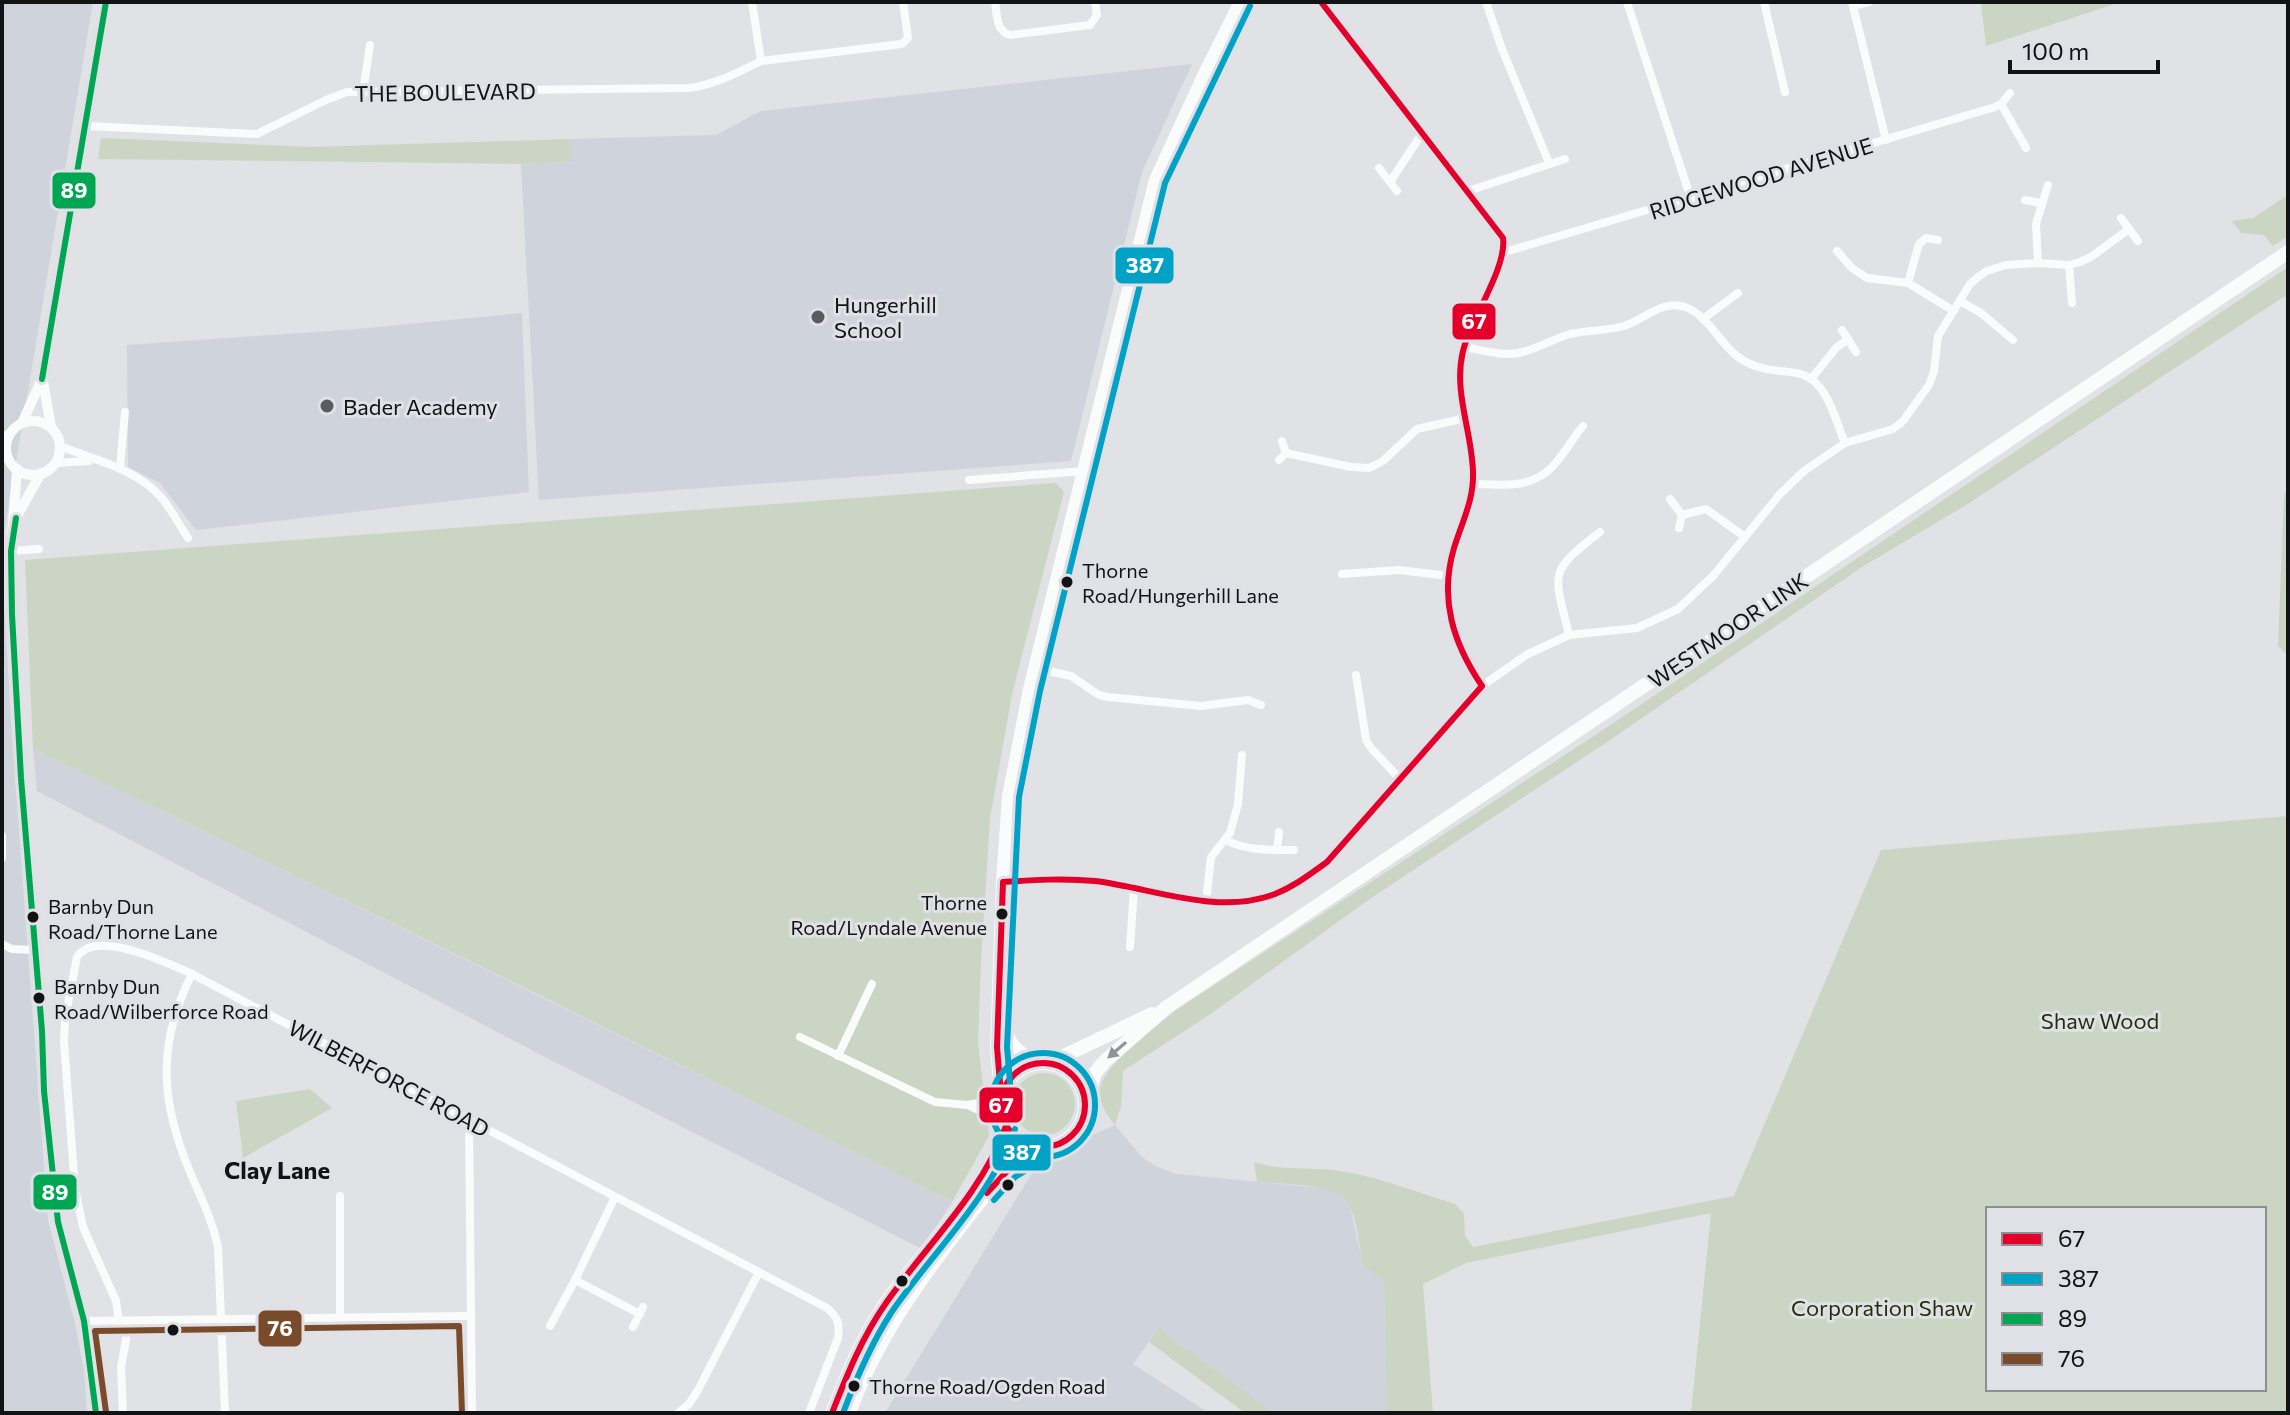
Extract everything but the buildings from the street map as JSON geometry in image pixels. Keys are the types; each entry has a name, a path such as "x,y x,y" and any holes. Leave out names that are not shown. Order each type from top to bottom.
{"main road":[{"path":"832,1413 863,1339 890,1296 987,1172 1000,1147 1005,1125 997,1047 998,1000 1009,796 1035,668 1156,180 1241,2"},
{"name":"WESTMOOR LINK","path":"1085,1105 1095,1073 1104,1062 1167,1007 2288,252"},
{"path":"849,1413 877,1349 911,1292 996,1181 1026,1157 1065,1141 1075,1131 1085,1105 1081,1086 1067,1070 1028,1059 1011,1045 1006,1037 998,1000"},
{"name":"WESTMOOR LINK","path":"1045,1063 1167,1007"},
{"path":"1001,1097 1011,1077 1021,1068 1045,1063"},
{"path":"1005,1125 1023,1142 1045,1147"}],"street":[{"path":"94,460 55,463 33,475 17,469 4,451 6,435 22,423 42,379 106,2"},
{"path":"752,2 761,61"},
{"name":"THE BOULEVARD","path":"86,126 257,134 335,96 363,92 689,88 720,81 761,61 902,44 908,38 903,2"},
{"path":"995,2 999,27 1010,35 1090,25 1097,15 1095,2"},
{"path":"1321,2 1503,238 1505,252 1464,347 1460,372 1474,462 1473,484 1471,501 1454,550 1447,598 1462,660 1482,686"},
{"path":"1486,2 1549,163"},
{"path":"1627,2 1691,199"},
{"path":"1764,2 1785,92"},
{"path":"1869,2 1853,4 1886,140"},
{"path":"363,92 370,45"},
{"path":"2010,93 2001,104 2026,148"},
{"name":"RIDGEWOOD AVENUE","path":"1505,252 2001,104"},
{"path":"1390,182 1423,132"},
{"path":"1468,191 1565,159"},
{"path":"1379,168 1397,191"},
{"path":"2038,263 2036,224 2048,185"},
{"path":"2025,200 2041,203"},
{"path":"2121,218 2138,241"},
{"path":"1003,882 1082,880 1221,904 1269,896 1299,882 1327,862 1482,686 1526,655 1569,635 1637,628 1662,618 1691,598 1780,494 1804,471 1845,443 1893,429 1903,421 1929,385 1938,336 1970,284 1987,271 2006,265 2069,265 2091,257 2129,229"},
{"path":"1908,283 1919,244 1926,238 1938,240"},
{"path":"1837,251 1852,268 1867,278 1908,283 1954,311"},
{"path":"2069,265 2072,303"},
{"path":"1703,319 1738,293"},
{"path":"1960,301 1981,313 2013,340"},
{"path":"1464,347 1503,354 1521,352 1571,334 1625,326 1653,311 1674,305 1692,310 1742,360 1772,372 1803,374 1811,379 1822,389 1845,443"},
{"path":"1842,330 1856,352"},
{"path":"1811,379 1836,348 1848,339"},
{"path":"42,379 51,427 60,446 55,463"},
{"path":"120,467 125,412"},
{"path":"1286,453 1369,468 1383,461 1417,429 1466,418"},
{"path":"22,423 37,421 51,427"},
{"path":"1473,484 1515,485 1535,479 1553,467 1583,426"},
{"path":"1282,441 1286,453"},
{"path":"60,446 120,467 159,495 188,538"},
{"path":"1279,460 1286,453"},
{"path":"17,469 16,518 11,551 12,615 44,1091 58,1222 84,1321 96,1413"},
{"path":"969,480 1084,471"},
{"path":"16,518 41,473"},
{"path":"1670,499 1682,515 1679,528"},
{"path":"1682,515 1706,509 1745,537"},
{"path":"1569,635 1559,592 1559,573 1569,556 1600,532"},
{"path":"11,551 39,549"},
{"path":"1342,574 1399,570 1449,576"},
{"path":"1035,668 1071,676 1099,695 1108,697 1201,706 1248,700 1261,705"},
{"path":"1356,675 1366,740 1400,779"},
{"path":"1206,902 1209,864 1215,849 1230,833 1238,804 1242,755"},
{"path":"1277,850 1279,832"},
{"path":"2,836 2,858"},
{"path":"1225,840 1243,848 1294,850"},
{"path":"1130,947 1134,888"},
{"path":"2,944 12,949 34,950"},
{"name":"WILBERFORCE ROAD","path":"122,1321 83,1227 75,1189 64,1042 77,957 82,950 94,944 160,959 192,974 816,1302 834,1314 840,1326 809,1413"},
{"path":"192,974 176,1009 167,1040 168,1095 182,1153 213,1225 219,1260 225,1413"},
{"path":"838,1056 872,984"},
{"path":"800,1037 935,1102 967,1105 1001,1097"},
{"path":"967,1105 1005,1125"},
{"path":"469,1121 472,1413"},
{"path":"340,1196 340,1317"},
{"path":"550,1326 615,1197"},
{"path":"678,1413 698,1390 759,1272"},
{"path":"575,1280 642,1311 633,1327"},
{"path":"84,1321 469,1316"},
{"path":"122,1321 126,1340 121,1367 123,1413"}],"shaded area":[{"path":"2,2 93,2 2,546"},
{"name":"Hungerhill School","path":"1192,64 1142,172 1071,461 539,500 521,164 571,161 570,139 716,135 761,111"},
{"name":"Bader Academy","path":"522,313 529,492 196,530 160,483 128,467 127,345 357,329"},
{"path":"2,570 48,1220 75,1323 84,1371 87,1413 2,1413"},
{"path":"33,749 952,1202 922,1249 547,1058 37,791"},
{"path":"1115,1125 1142,1157 1176,1174 1323,1188 1341,1194 1350,1205 1363,1266 1384,1281 1387,1413 1274,1413 1159,1328 1133,1364 1209,1413 885,1413 1032,1173 1062,1149"}],"green space":[{"path":"1981,2 2121,2 1986,46"},
{"path":"101,138 312,147 570,139 572,161 521,164 98,159"},
{"path":"2288,195 2288,236 2273,246 2264,235 2241,233 2232,221 2253,218"},
{"path":"2288,267 2288,294 1966,505 1862,567 1607,742 1371,898 1212,1013 1123,1071 1121,1106 1115,1125 1108,1116 1100,1096 1105,1076 1134,1045 1176,1010 1618,720"},
{"path":"1056,483 1064,492 1012,694 990,819 978,1043 989,1136 952,1202 494,973 33,749 25,560"},
{"path":"2288,490 2288,656 2278,646 2284,494"},
{"name":"Shaw Wood","path":"2288,816 2288,1413 1691,1413 1711,1213 1466,1263 1423,1284 1433,1413 1387,1413 1384,1281 1363,1266 1356,1225 1348,1203 1342,1196 1320,1188 1257,1182 1254,1162 1274,1167 1349,1172 1455,1204 1464,1214 1465,1236 1473,1247 1734,1196 1881,850"},
{"path":"1044,1073 1056,1075 1066,1082 1073,1092 1073,1116 1066,1126 1056,1133 1044,1135 1032,1133 1022,1126 1015,1116 1013,1104 1015,1092 1022,1082 1032,1075"},
{"path":"310,1089 332,1108 243,1158 236,1101"},
{"path":"1159,1328 1274,1413 1245,1413 1149,1342"}],"transit line":[{"name":"89","path":"42,379 106,2"},
{"name":"67","path":"1001,1095 997,1047 1003,882 1095,881 1208,901 1253,900 1275,894 1296,884 1327,862 1482,686 1456,637 1448,585 1454,548 1473,482 1460,381 1463,351 1500,264 1503,238 1321,2"},
{"name":"387","path":"1011,1094 1007,1047 1019,797 1040,691 1165,183 1250,6"},
{"name":"89","path":"16,518 11,551 12,615 44,1091 58,1222 84,1321 96,1413"},
{"name":"387","path":"1043,1053 1063,1057 1080,1068 1091,1085 1095,1105 1091,1125 1080,1142 1063,1153 1043,1157 1023,1153 1006,1142 995,1125 991,1105 995,1085 1006,1068 1023,1057 1043,1053"},
{"name":"67","path":"1043,1063 1059,1066 1073,1075 1082,1089 1085,1105 1082,1121 1073,1135 1059,1144 1043,1147 1027,1144 1013,1135 1004,1121 1001,1105 1004,1089 1013,1075 1027,1066 1043,1063"},
{"name":"67","path":"832,1413 877,1316 968,1197 1006,1126"},
{"name":"387","path":"843,1413 864,1362 891,1313 975,1203 1004,1155 1015,1129"},
{"name":"67","path":"987,1193 1009,1169 1045,1147"},
{"name":"387","path":"994,1200 1015,1177 1050,1156"},
{"name":"76","path":"106,1412 95,1331 459,1326 462,1413"}],"place":[{"name":"Hungerhill School","path":"818,317"},
{"name":"Bader Academy","path":"327,406"},
{"name":"Thorne Road/Hungerhill Lane","path":"1067,582"},
{"name":"Thorne Road/Lyndale Avenue","path":"1002,914"},
{"name":"Barnby Dun Road/Thorne Lane","path":"33,917"},
{"name":"Barnby Dun Road/Wilberforce Road","path":"39,998"},
{"name":"Thorne Road/Ogden Road","path":"854,1386"}],"district":[{"name":"Clay Lane","path":"277,1169"}],"park label":[{"name":"Corporation Shaw","path":"1882,1307"}]}
